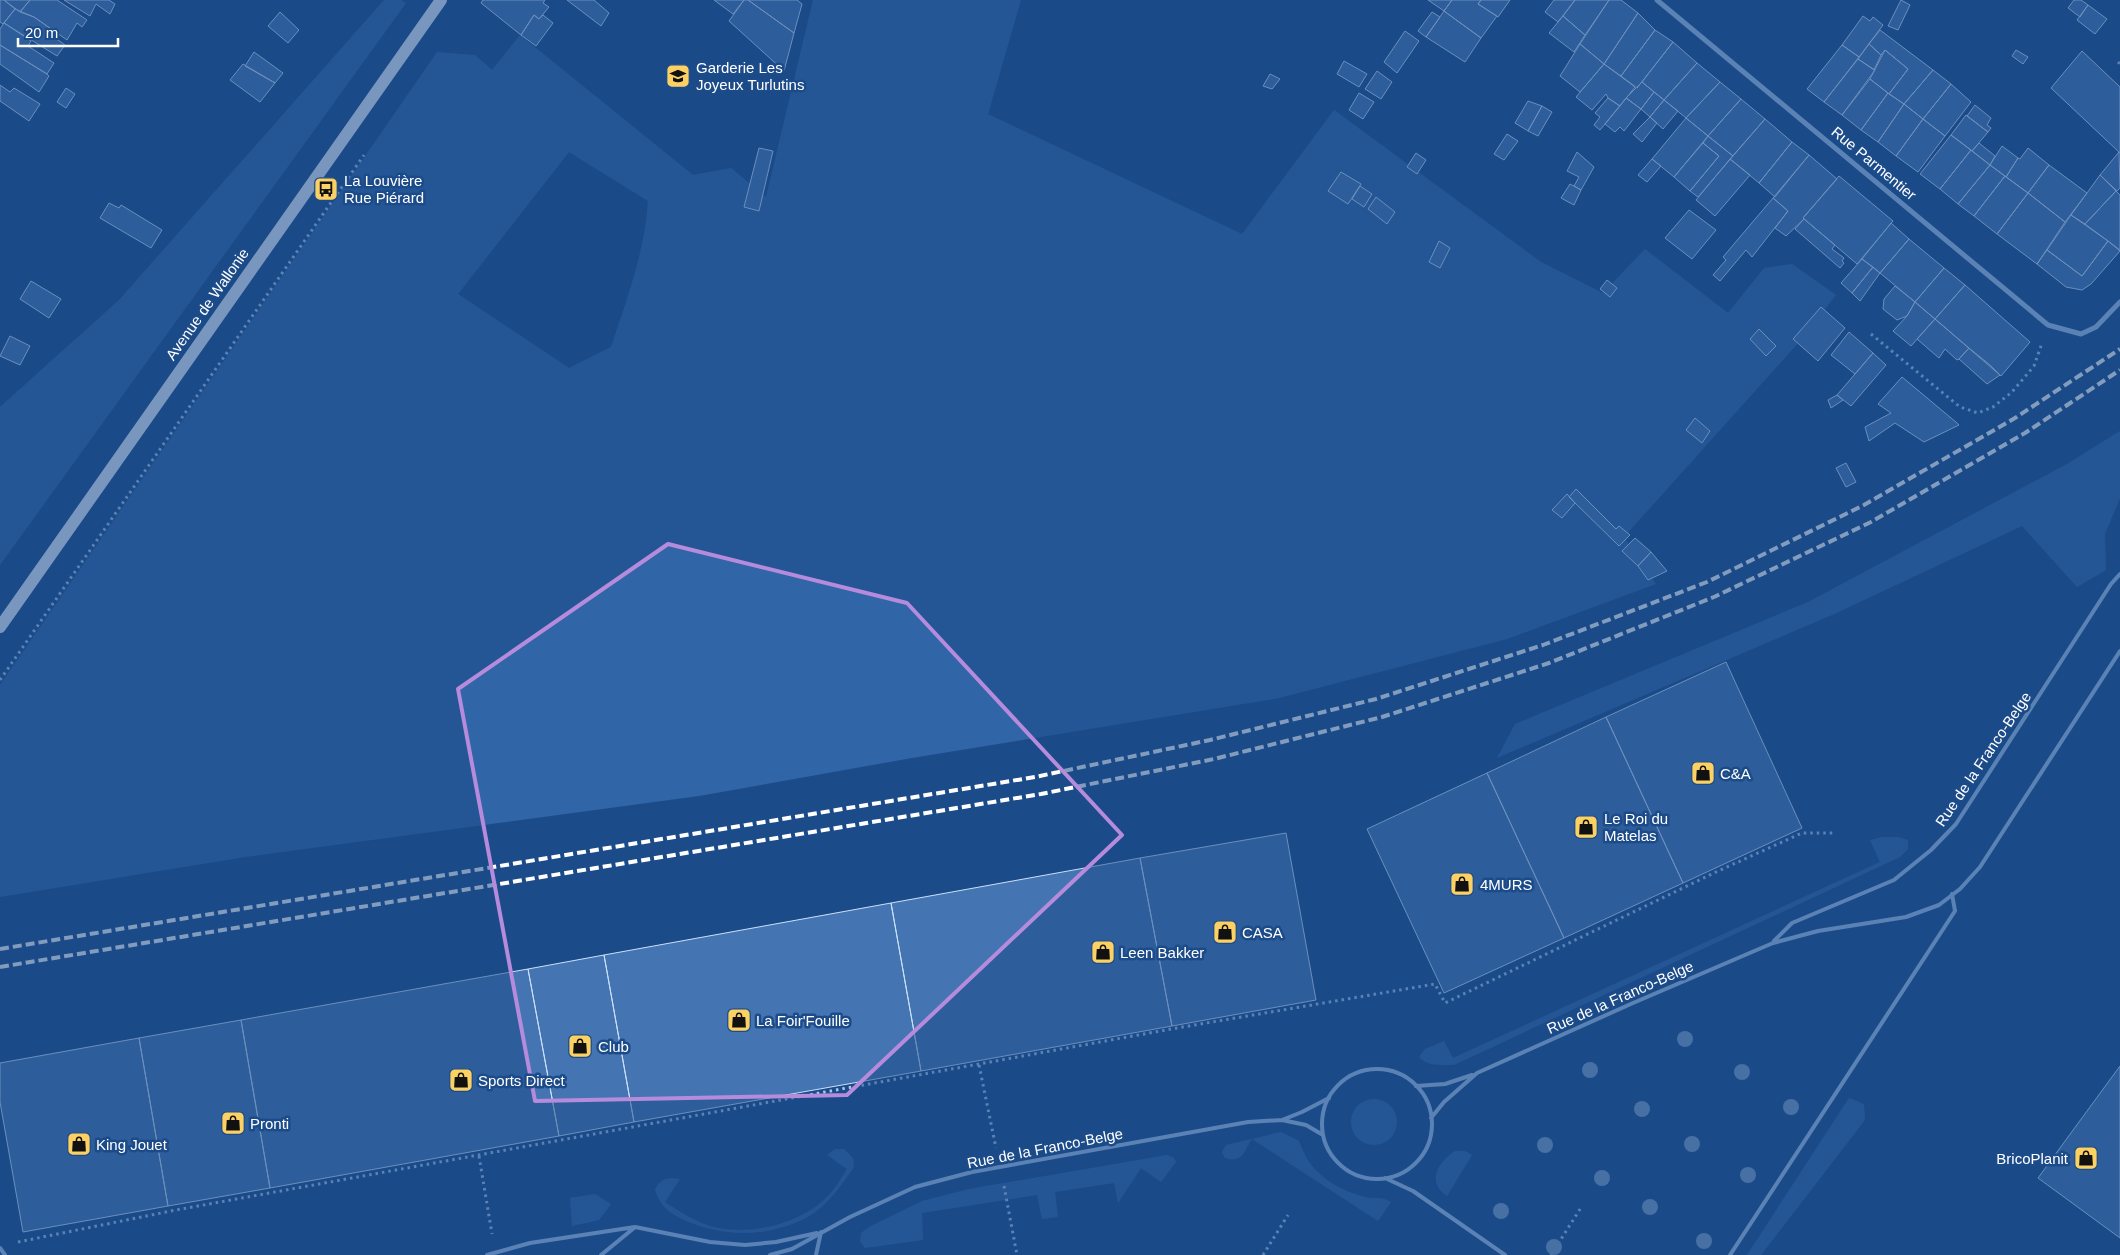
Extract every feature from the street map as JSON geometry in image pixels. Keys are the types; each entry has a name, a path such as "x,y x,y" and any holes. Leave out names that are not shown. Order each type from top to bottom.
{"main road":[{"name":"Avenue de Wallonie","path":"0,627 441,0"}],"street":[{"name":"Rue Parmentier","path":"1657,0 2048,325 2081,334 2096,327 2120,302"}],"lane":[{"name":"Rue de la Franco-Belge","path":"1773,943 1792,923 1894,880 1931,850 1950,831 2111,584 2120,574"},
{"name":"Rue de la Franco-Belge","path":"1416,1086 1445,1084 1477,1073 1773,943 1818,930 1906,916 1939,905 1980,867 2120,650"},
{"path":"1730,1255 1955,911 1952,894"},
{"name":"Rue de la Franco-Belge","path":"1368,1069 1388,1070 1407,1078 1416,1086 1422,1092 1431,1111 1432,1131 1426,1150 1413,1166 1396,1177 1375,1179 1355,1176 1338,1164 1326,1148 1321,1127 1324,1107 1333,1089 1349,1076 1368,1069"},
{"name":"Rue de la Franco-Belge","path":"1431,1118 1444,1102 1477,1073"},
{"name":"Rue de la Franco-Belge","path":"1282,1120 1329,1098"},
{"name":"Rue de la Franco-Belge","path":"770,1255 792,1249 821,1232 915,1187 972,1172 1248,1122 1282,1120 1306,1125 1323,1135"},
{"path":"1385,1178 1413,1191 1505,1255"},
{"name":"Rue de la Franco-Belge","path":"486,1255 530,1243 635,1227 710,1242 745,1245 776,1242 821,1232"},
{"path":"601,1255 635,1227"},
{"path":"816,1255 821,1232"},
{"path":"1,1249 5,1255"}],"path":[{"path":"0,680 368,149"},
{"path":"1872,334 1960,407 1978,413 1993,407 2012,392 2034,366 2048,325"},
{"path":"1,1249 28,1238 1178,1028 1435,984 1445,1003 1716,872 1802,833 1834,833"},
{"path":"479,1156 496,1252"},
{"path":"1551,1255 1582,1206"},
{"path":"1263,1255 1288,1215"}],"highlighted area":[{"path":"668,544 907,603 1122,835 847,1095 535,1101 458,689"}],"shaded area":[{"path":"384,0 401,0 406,3 0,565 0,407 119,300"},
{"path":"813,0 1021,0 988,114 1242,234 1334,110 1541,262 1603,293 1645,249 1728,313 1764,268 1792,264 1836,295 1799,342 1624,537 1656,584 1507,639 1279,698 912,758 699,796 245,857 0,897 0,685 437,52 475,55 492,70 520,35 693,175 731,168 766,197","holes":["569,152 648,201 639,257 611,347 569,368 458,294"]},
{"path":"2120,431 2120,498 2105,534 2106,570 2077,587 2022,526 1832,615 1497,758 1515,724 1808,602 2067,464"},
{"path":"1882,837 1898,837 1908,840 1908,849 1900,857 1454,1065 1431,1064 1419,1057 1425,1049 1444,1041 1453,1058 1880,862 1870,840"},
{"path":"1849,1098 1864,1104 1865,1120 1761,1255 1747,1255"},
{"path":"1374,1099 1387,1103 1393,1109 1397,1122 1393,1135 1387,1141 1374,1145 1361,1141 1355,1135 1351,1122 1355,1109 1361,1103"},
{"path":"1281,1132 1299,1141 1309,1162 1327,1180 1357,1195 1391,1202 1378,1221 1252,1139 1240,1158 1225,1158 1222,1152 1226,1145"},
{"path":"835,1149 844,1149 853,1158 854,1167 838,1189 826,1203 812,1214 804,1219 774,1230 743,1233 727,1232 697,1225 668,1211 659,1199 655,1189 665,1179 680,1179 665,1202 694,1220 713,1227 744,1230 776,1225 805,1213 830,1194 847,1169 827,1155"},
{"path":"1455,1151 1465,1151 1472,1155 1447,1196 1437,1185 1437,1172 1439,1166"},
{"path":"1167,1155 1174,1158 1176,1162 1161,1182 1141,1168 1118,1203 1114,1183 1055,1192 1058,1217 1042,1219 1037,1195 922,1213 923,1240 865,1248 860,1242 861,1233 869,1227 922,1201 969,1189"},
{"path":"595,1194 611,1204 599,1220 572,1226 570,1198"}],"building":[{"path":"0,0 4,0 15,9 3,24 0,22"},
{"path":"4,0 30,0 20,12"},
{"path":"30,0 57,0 87,20 82,27 77,23 67,40 34,17 20,12"},
{"path":"64,0 109,0 115,4 110,14 96,4 90,16"},
{"path":"483,0 545,0 543,3 549,7 539,19 534,15 521,35 481,3"},
{"path":"567,0 594,0 609,13 601,26"},
{"path":"714,0 744,0 733,14"},
{"path":"744,0 748,0 794,33 784,71 729,21"},
{"path":"748,0 797,0 802,4 794,33"},
{"path":"1428,0 1452,0 1444,11"},
{"path":"1452,0 1481,0 1478,4 1497,16 1481,38 1444,11"},
{"path":"1481,0 1510,0 1498,17 1478,4"},
{"path":"1554,0 1575,0 1558,22 1545,12"},
{"path":"1575,0 1609,0 1585,35 1563,16"},
{"path":"1609,0 1621,0 1638,13 1604,64 1580,44"},
{"path":"1901,0 1910,5 1898,30 1888,26"},
{"path":"2074,0 2081,0 2088,5 2080,17 2068,8"},
{"path":"2088,5 2107,19 2095,34 2077,20"},
{"path":"15,9 34,17 54,31 51,35 65,45 57,56 4,23"},
{"path":"1444,11 1481,38 1465,62 1426,37"},
{"path":"280,12 299,30 288,43 268,26"},
{"path":"1432,12 1440,17 1426,37 1418,31"},
{"path":"1638,13 1655,30 1621,76 1604,64"},
{"path":"534,15 539,19 543,15 553,23 536,46 521,35"},
{"path":"1563,16 1585,35 1574,52 1549,33"},
{"path":"1863,16 1870,21 1873,17 1883,25 1859,57 1842,45"},
{"path":"4,23 31,41 28,46 54,63 47,74 0,45 0,29"},
{"path":"1655,30 1673,42 1637,88 1621,76"},
{"path":"1880,30 1933,70 1904,104 1889,94 1908,69 1885,50 1881,55 1869,44"},
{"path":"1405,31 1419,41 1397,73 1384,62"},
{"path":"1673,42 1697,63 1664,100 1642,82"},
{"path":"1580,44 1604,64 1580,92 1560,76"},
{"path":"1869,44 1881,55 1874,70 1858,59"},
{"path":"0,45 49,76 39,92 0,64"},
{"path":"1842,45 1859,57 1824,102 1807,89"},
{"path":"1885,50 1908,69 1889,94 1870,79"},
{"path":"2016,50 2028,57 2023,64 2012,56"},
{"path":"2082,51 2120,87 2120,153 2051,88"},
{"path":"254,52 283,73 275,83 245,66"},
{"path":"1858,59 1875,70 1842,115 1824,102"},
{"path":"1344,61 1367,74 1359,87 1337,74"},
{"path":"1697,63 1720,82 1686,118 1664,100"},
{"path":"243,64 275,83 260,102 230,80"},
{"path":"1604,64 1635,87 1620,106 1608,98 1606,94 1592,110 1576,97"},
{"path":"1933,70 1951,84 1923,119 1904,104"},
{"path":"1377,71 1392,82 1381,99 1365,89"},
{"path":"1270,74 1280,79 1272,89 1263,86"},
{"path":"1870,79 1888,93 1861,130 1842,115"},
{"path":"1642,82 1654,92 1641,109 1626,98"},
{"path":"1720,82 1741,99 1708,136 1686,118"},
{"path":"1951,84 1971,102 1945,136 1923,119"},
{"path":"0,85 10,92 14,88 40,104 29,121 0,101"},
{"path":"66,88 75,94 66,108 57,102"},
{"path":"1654,92 1664,100 1650,117 1641,109"},
{"path":"1359,93 1374,102 1363,119 1349,110"},
{"path":"1888,93 1904,104 1878,142 1861,130"},
{"path":"1608,98 1620,106 1600,130 1594,125 1600,117 1595,113"},
{"path":"1626,98 1641,109 1624,131 1620,127 1615,132 1605,124"},
{"path":"1741,99 1765,119 1733,156 1708,136"},
{"path":"1664,100 1678,111 1663,129 1650,117"},
{"path":"1528,101 1542,106 1528,131 1515,123"},
{"path":"1904,104 1923,119 1896,156 1878,142"},
{"path":"1975,105 1991,118 1987,125 1991,128 1988,132 1967,116"},
{"path":"1542,106 1552,112 1538,136 1528,131"},
{"path":"1966,115 1988,132 1972,151 1951,135"},
{"path":"1650,117 1657,123 1642,142 1633,134"},
{"path":"1686,118 1708,136 1674,177 1652,159"},
{"path":"1765,119 1792,142 1759,183 1730,159"},
{"path":"1923,119 1945,136 1918,172 1896,156"},
{"path":"1507,134 1518,141 1504,160 1494,154"},
{"path":"1951,135 1971,150 1940,189 1920,174"},
{"path":"1708,136 1733,156 1698,197 1690,191 1719,156 1703,143"},
{"path":"1792,142 1809,155 1775,197 1759,183"},
{"path":"1703,143 1719,156 1690,191 1674,177"},
{"path":"1979,143 1995,156 1990,165 1972,151"},
{"path":"2002,146 2018,158 2006,177 1990,165"},
{"path":"759,148 773,151 759,211 744,207"},
{"path":"2028,148 2049,165 2028,193 2006,177 2018,158 2020,159"},
{"path":"1971,150 1990,165 1958,204 1940,189"},
{"path":"1577,152 1594,167 1581,190 1574,186 1579,177 1567,171"},
{"path":"2119,152 2120,188 2117,191 2100,175"},
{"path":"1416,153 1426,160 1417,174 1407,167"},
{"path":"1809,155 1837,179 1804,219 1786,236 1775,228 1788,211 1773,198"},
{"path":"1652,159 1661,166 1647,182 1638,175"},
{"path":"1730,159 1750,175 1715,216 1696,200"},
{"path":"1990,165 2005,176 1974,216 1958,204"},
{"path":"2049,165 2087,193 2065,222 2028,193"},
{"path":"1341,172 1361,184 1348,204 1328,191"},
{"path":"2100,175 2116,191 2085,224 2071,215"},
{"path":"1839,176 1893,221 1857,264 1803,218"},
{"path":"2005,176 2028,193 1997,234 1974,216"},
{"path":"1570,184 1581,190 1574,205 1561,198"},
{"path":"1360,186 1372,194 1364,207 1352,199"},
{"path":"2116,191 2120,195 2120,250 2085,224"},
{"path":"2028,193 2065,222 2037,264 1997,234"},
{"path":"1376,197 1395,212 1387,224 1368,209"},
{"path":"1773,198 1788,211 1752,257 1746,250 1720,281 1713,275 1726,260 1723,257"},
{"path":"109,203 119,208 121,205 162,230 151,248 100,218"},
{"path":"1689,210 1716,230 1692,259 1665,238"},
{"path":"2071,215 2108,241 2082,276 2047,250"},
{"path":"1804,219 1835,245 1832,249 1844,258 1842,261 1844,263 1840,268 1795,229"},
{"path":"1891,223 1909,239 1880,273 1862,259"},
{"path":"1909,239 1944,268 1915,302 1880,273"},
{"path":"1439,241 1450,248 1440,268 1429,262"},
{"path":"2108,241 2120,251 2091,284 2082,290 2066,287 2037,264 2047,250 2082,276"},
{"path":"1862,259 1873,267 1852,293 1841,283"},
{"path":"1873,267 1880,273 1860,301 1852,293"},
{"path":"1944,268 1965,285 1935,319 1915,302"},
{"path":"1607,280 1617,288 1610,297 1600,289"},
{"path":"31,281 61,299 49,318 20,299"},
{"path":"1965,285 2030,342 2001,376 1935,319"},
{"path":"1895,286 1915,302 1907,316 1897,320 1883,309 1884,299"},
{"path":"1915,302 1935,319 1911,346 1893,331 1907,316"},
{"path":"1821,307 1845,328 1818,361 1793,339"},
{"path":"1935,319 1969,348 1959,359 1957,360 1945,349 1939,358 1917,339"},
{"path":"1759,329 1776,346 1766,356 1750,339"},
{"path":"1849,332 1873,353 1855,374 1831,355"},
{"path":"10,336 30,346 20,365 0,356"},
{"path":"1969,348 2000,375 1987,384 1959,359"},
{"path":"1873,353 1886,365 1851,406 1837,395"},
{"path":"1902,377 1959,425 1924,442 1895,423 1869,441 1865,427 1891,413 1878,404"},
{"path":"1837,395 1843,400 1831,408 1828,400"},
{"path":"1695,418 1710,431 1702,443 1686,430"},
{"path":"1846,463 1856,482 1846,487 1836,468"},
{"path":"1576,489 1616,529 1619,526 1630,535 1619,546 1569,497"},
{"path":"1567,494 1575,503 1562,518 1552,510"},
{"path":"1635,538 1651,552 1638,566 1622,551"},
{"path":"1651,552 1667,571 1648,580 1638,566"},
{"path":"1726,662 1802,828 1683,883 1606,717"},
{"path":"1606,717 1683,883 1564,938 1487,773"},
{"path":"1487,773 1564,938 1444,993 1367,829"},
{"path":"1286,833 1316,1000 1172,1026 1140,858"},
{"path":"1140,858 1172,1026 921,1071 891,903"},
{"path":"891,903 921,1071 634,1122 604,955"},
{"path":"604,955 634,1122 559,1136 528,969"},
{"path":"528,969 559,1136 270,1188 241,1020"},
{"path":"241,1020 270,1188 168,1206 139,1038"},
{"path":"139,1038 168,1206 23,1232 0,1102 0,1063"},
{"name":"BricoPlanit","path":"2120,1066 2120,1238 2038,1178"}],"railway":[{"path":"0,949 1035,777 1210,740 1376,699 1543,645 1707,582 1864,505 2015,418 2120,349"},
{"path":"0,967 1041,794 1214,759 1382,717 1549,663 1714,597 1871,522 2025,433 2120,370"}],"place":[{"name":"Garderie Les Joyeux Turlutins","path":"678,76"},
{"name":"La Louvière Rue Piérard","path":"326,189"},
{"name":"C&A","path":"1703,773"},
{"name":"Le Roi du Matelas","path":"1586,827"},
{"name":"4MURS","path":"1462,884"},
{"name":"CASA","path":"1225,932"},
{"name":"Leen Bakker","path":"1103,952"},
{"name":"La Foir'Fouille","path":"739,1020"},
{"name":"Club","path":"580,1046"},
{"name":"Sports Direct","path":"461,1080"},
{"name":"Pronti","path":"233,1123"},
{"name":"King Jouet","path":"79,1144"},
{"name":"BricoPlanit","path":"2086,1158"}]}
